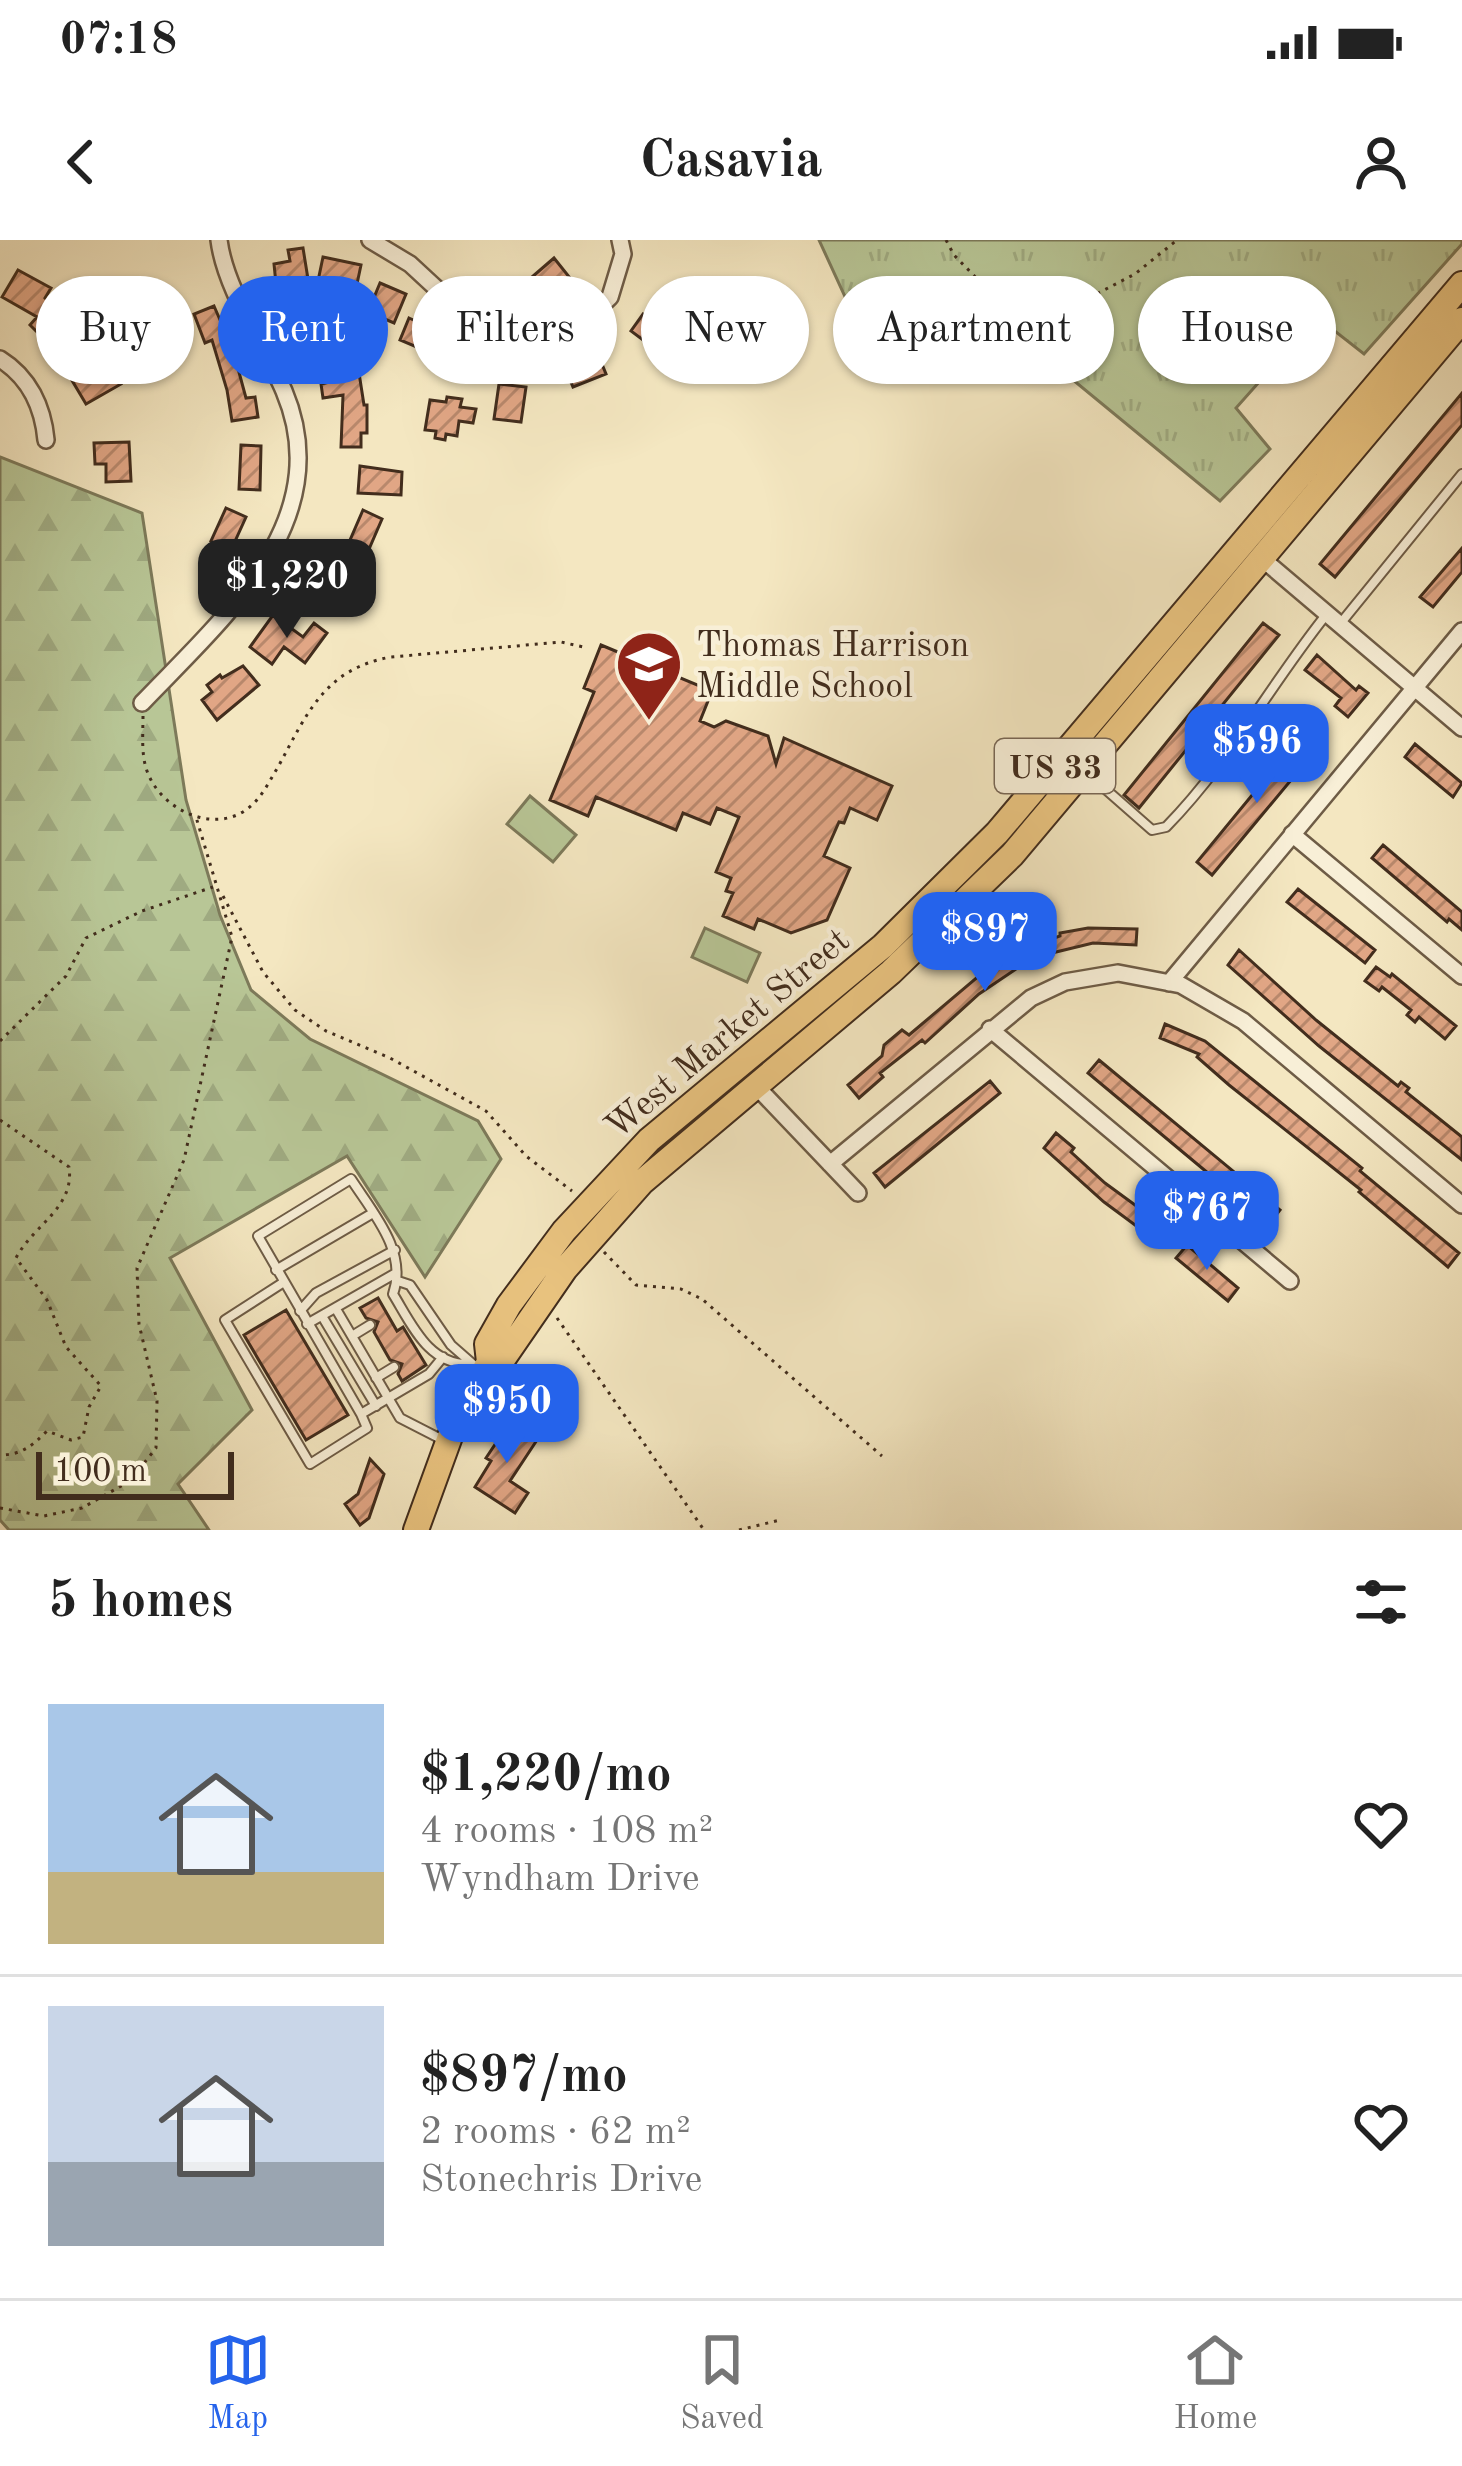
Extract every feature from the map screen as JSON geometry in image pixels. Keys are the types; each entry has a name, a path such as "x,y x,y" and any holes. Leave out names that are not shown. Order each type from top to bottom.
{"main road":[{"name":"West Market Street","path":"482,1366 503,1359 591,1237 658,1167 937,931 1012,855 1085,770 1462,284"},
{"name":"West Market Street","path":"416,1530 487,1344 502,1316 587,1204 650,1140 852,973 952,881 1462,320"}],"street":[{"path":"142,703 255,582 280,538 296,470 294,427 285,394 226,269 219,240"},
{"path":"370,240 410,264 477,326 530,342 576,330 610,297 623,254 620,240"},
{"path":"0,359 22,377 34,396 46,440"},
{"path":"1252,551 1462,728"},
{"path":"1168,983 1462,631"},
{"path":"1292,834 1462,976"},
{"path":"830,1164 1031,998 1065,982 1118,973 1180,985 1243,1021 1462,1205"},
{"path":"990,1029 1290,1281"},
{"path":"755,1085 858,1193"}],"lane":[{"path":"1085,770 1152,830 1166,827 1227,756 1280,672 1333,620 1462,474"},
{"path":"284,1282 225,1320 310,1464 367,1428 258,1236 351,1179 395,1250 393,1294 423,1351 482,1366"},
{"path":"277,1270 373,1213"},
{"path":"300,1311 316,1294 395,1250"},
{"path":"397,1277 410,1285 451,1345 482,1366"},
{"path":"308,1324 397,1277"},
{"path":"389,1316 402,1308"},
{"path":"336,1309 400,1418 448,1443"},
{"path":"322,1316 376,1406"},
{"path":"352,1336 370,1325"},
{"path":"361,1414 429,1374 442,1357"},
{"path":"376,1378 394,1367"}],"path":[{"path":"946,240 953,256 985,287 1033,286 1077,304 1135,274 1178,240"},
{"path":"142,703 143,756 152,782 172,805 196,817 223,819 251,806 266,789 316,697 366,663 551,642 588,648"},
{"path":"0,1508 44,1516 82,1508 130,1481 156,1448 157,1402 135,1284 144,1248 184,1160 229,961 232,927 196,817"},
{"path":"217,886 263,972 295,1010 326,1031 403,1064 486,1111 526,1156 587,1204"},
{"path":"0,1041 66,976 86,938 142,911 217,886"},
{"path":"0,1120 69,1167 71,1183 56,1212 24,1242 16,1258 47,1300 66,1347 101,1386 89,1407 83,1437 71,1440 46,1431 32,1447 0,1455"},
{"path":"591,1237 636,1285 681,1289 703,1299 882,1456"},
{"path":"545,1295 591,1371 704,1530"},
{"path":"739,1530 780,1520"}],"green space":[{"path":"819,240 1462,240 1364,354 1336,332 1336,276 1138,276 1138,384 1257,384 1236,408 1270,449 1220,501 1078,384 1114,384 1114,276 836,276"},
{"path":"0,457 142,513 186,800 220,915 251,990 310,1039 478,1121 501,1159 425,1277 347,1156 170,1258 252,1410 178,1484 209,1530 9,1530 0,1520"},
{"path":"530,796 576,835 553,862 507,824"},
{"path":"705,928 760,953 747,982 692,957"}],"building":[{"path":"303,248 308,276 275,276 274,264 290,261 288,250"},
{"path":"323,257 361,265 359,276 319,276"},
{"path":"554,258 568,276 533,276"},
{"path":"18,270 36,280 36,316 2,297"},
{"path":"388,286 406,294 394,323 388,320"},
{"path":"214,306 218,360 212,340 205,343 194,314"},
{"path":"641,317 641,338 631,331"},
{"path":"409,318 412,319 412,345 400,340"},
{"path":"74,384 121,384 86,404"},
{"path":"225,384 242,384 246,398 255,397 258,417 232,421"},
{"path":"321,384 361,384 367,405 367,433 361,433 361,447 341,447 343,395 323,398"},
{"path":"499,384 526,387 521,422 494,419"},
{"path":"1462,393 1462,425 1335,577 1320,564"},
{"path":"447,397 462,399 460,407 476,409 473,423 459,421 457,436 446,434 445,440 435,438 436,431 425,430 430,400 446,402"},
{"path":"129,442 131,481 106,482 106,464 95,464 94,443"},
{"path":"241,445 261,446 260,490 239,489"},
{"path":"360,466 402,472 401,495 358,493"},
{"path":"226,508 246,517 231,550 211,541"},
{"path":"363,510 382,519 363,563 344,554"},
{"path":"1462,548 1462,572 1433,607 1420,597"},
{"path":"310,562 343,579 330,605 297,589"},
{"path":"273,615 303,637 314,623 327,633 305,663 284,647 272,664 250,647"},
{"path":"1263,623 1279,635 1139,808 1124,795"},
{"path":"601,645 712,691 700,721 714,727 726,721 768,736 776,764 784,738 892,786 877,820 850,808 844,823 839,822 824,856 850,868 827,920 791,933 758,919 754,929 723,916 733,893 726,891 731,878 716,872 739,817 717,808 710,824 683,813 676,830 596,797 588,816 550,800 594,692 584,688"},
{"path":"1317,655 1356,690 1359,686 1368,693 1348,717 1335,706 1341,698 1305,670"},
{"path":"243,666 259,685 217,720 202,700 212,692 207,685"},
{"path":"1300,737 1316,750 1212,875 1197,862"},
{"path":"1415,744 1462,783 1453,797 1405,757"},
{"path":"1383,845 1462,912 1462,930 1372,858"},
{"path":"1298,889 1375,950 1365,963 1287,902"},
{"path":"1137,929 1136,945 1093,943 1052,953 1016,969 880,1073 883,1077 859,1098 848,1085 882,1056 884,1045 902,1030 909,1035 1000,958 1060,933"},
{"path":"1239,950 1316,1020 1398,1086 1401,1082 1409,1088 1406,1092 1462,1137 1462,1160 1319,1046 1228,965"},
{"path":"1376,967 1392,974 1456,1026 1445,1039 1419,1017 1415,1022 1407,1015 1411,1010 1382,987 1379,991 1365,981"},
{"path":"1165,1024 1205,1041 1362,1168 1459,1253 1448,1267 1361,1190 1229,1085 1199,1054 1160,1038"},
{"path":"1099,1060 1280,1210 1269,1224 1088,1073"},
{"path":"990,1081 1000,1093 885,1187 874,1173"},
{"path":"1056,1133 1105,1183 1172,1232 1162,1245 1104,1202 1044,1148"},
{"path":"1187,1245 1238,1288 1228,1301 1176,1258"},
{"path":"378,1298 397,1331 403,1327 426,1365 402,1381 398,1374 402,1364 390,1360 374,1332 378,1322 366,1318 360,1308"},
{"path":"286,1310 348,1415 306,1440 244,1335"},
{"path":"512,1419 539,1437 510,1481 528,1493 515,1513 475,1487 491,1461 486,1458"},
{"path":"370,1459 384,1474 369,1518 360,1525 345,1504 358,1494"}],"place":[{"name":"Thomas Harrison Middle School","path":"649,723"}]}
